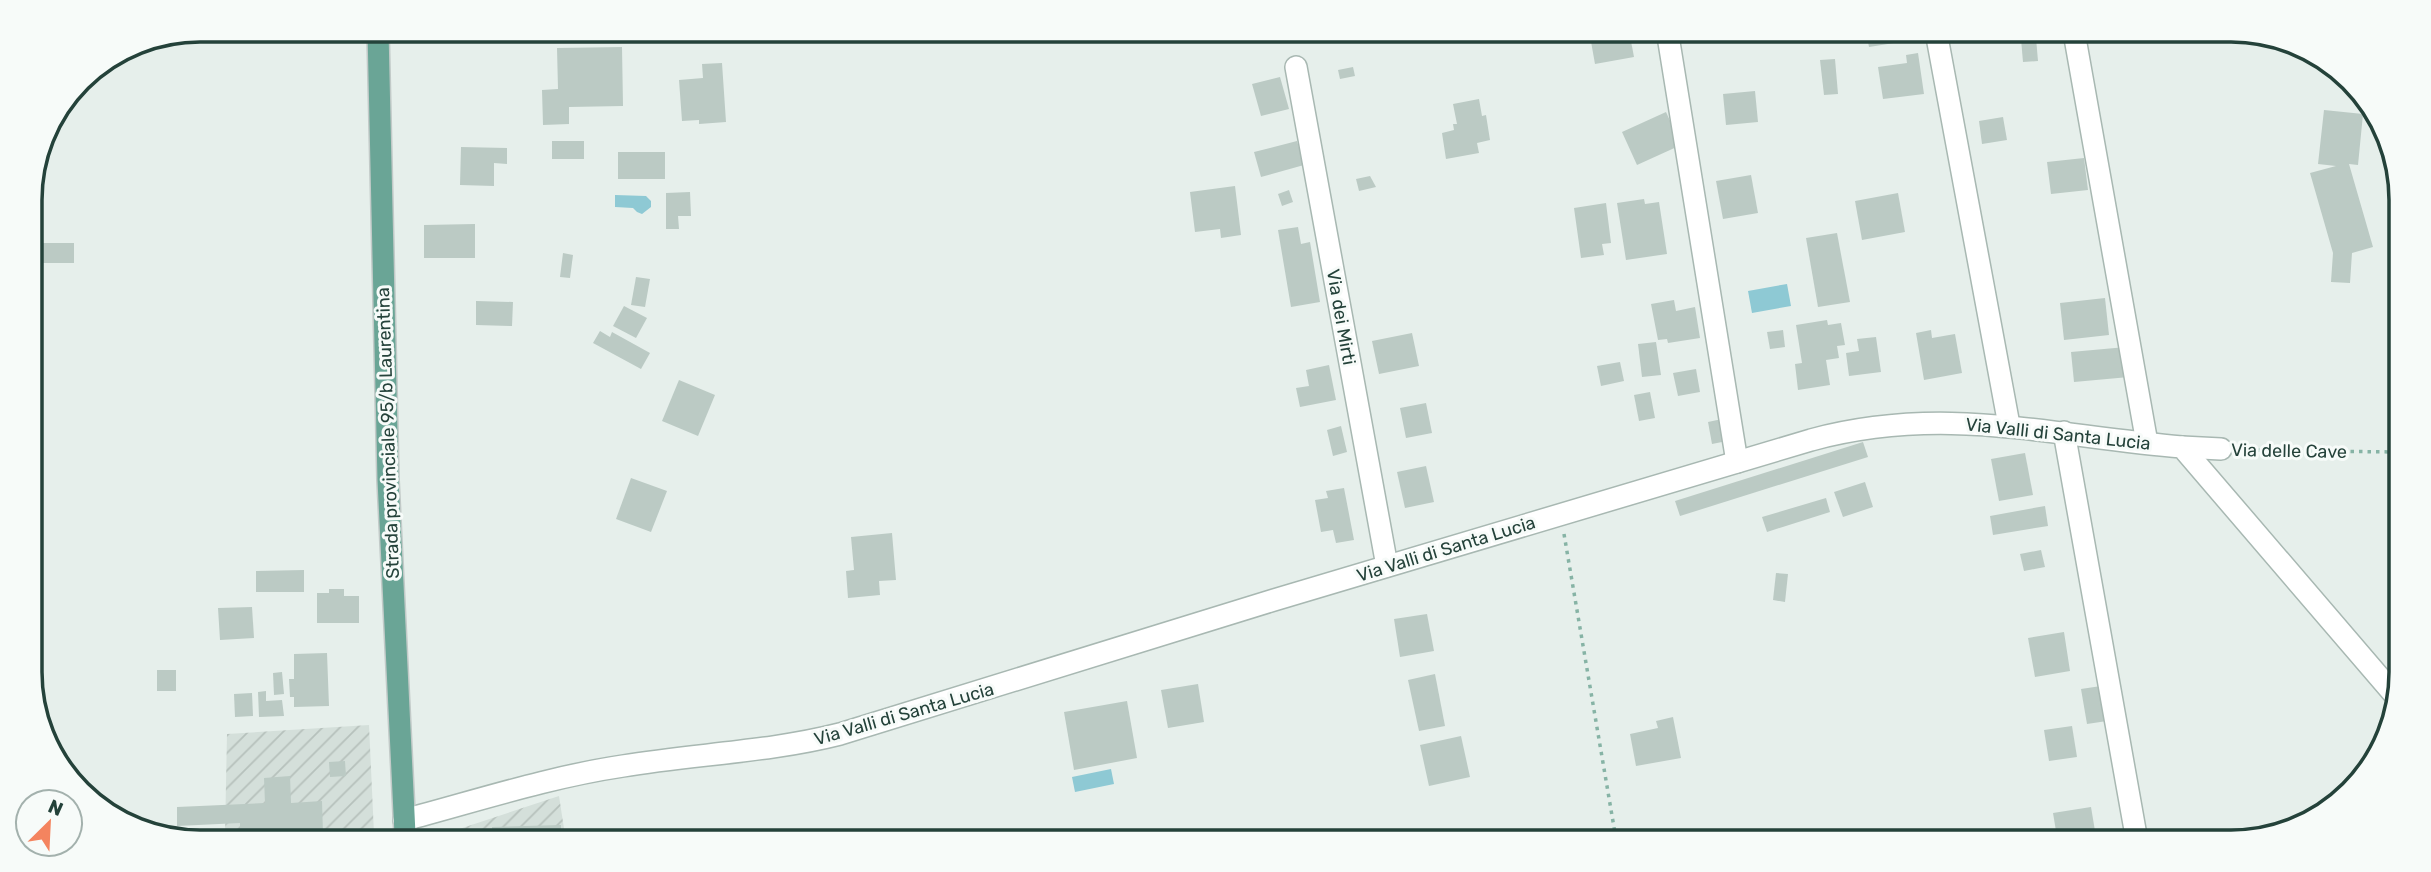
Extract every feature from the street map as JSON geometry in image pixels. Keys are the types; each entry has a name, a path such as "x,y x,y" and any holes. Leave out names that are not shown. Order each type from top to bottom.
{"main road":[{"name":"Strada provinciale 95/b Laurentina","path":"378,42 388,480 404,827"}],"street":[{"path":"1669,42 1737,463"},
{"path":"1938,42 2009,425"},
{"path":"2076,42 2147,443"},
{"name":"Via dei Mirti","path":"1296,67 1387,566"},
{"name":"Via Valli di Santa Lucia","path":"404,827 546,782 605,769 775,748 831,737 1387,566 1820,438 1878,426 1922,422 2009,425 2182,447"},
{"path":"2064,432 2135,830"},
{"path":"2182,447 2388,687"},
{"name":"Via delle Cave","path":"2182,447 2221,449"}],"path":[{"name":"Via delle Cave","path":"2221,449 2389,452"},
{"path":"1561,514 1614,830"}],"shaded area":[{"path":"369,725 374,830 225,830 227,734"},
{"path":"559,796 564,830 456,830"}],"water":[{"path":"615,195 646,196 651,201 651,207 642,214 633,208 615,207"},
{"path":"1787,284 1791,306 1752,313 1748,291"},
{"path":"1111,769 1114,784 1075,792 1072,777"}],"building":[{"path":"1591,42 1631,42 1634,57 1595,64"},
{"path":"1868,42 1894,42 1894,43 1869,47"},
{"path":"2021,42 2036,42 2038,61 2023,62"},
{"path":"622,47 623,106 569,107 569,124 543,125 542,90 558,89 557,48"},
{"path":"1918,53 1924,94 1883,99 1878,67 1907,63 1906,55"},
{"path":"1835,59 1838,94 1824,95 1820,60"},
{"path":"722,63 726,122 699,124 699,120 682,121 679,80 703,78 702,64"},
{"path":"1353,67 1355,76 1340,79 1338,70"},
{"path":"1280,77 1289,109 1261,116 1252,84"},
{"path":"1755,91 1758,122 1726,125 1723,94"},
{"path":"1479,99 1482,116 1486,115 1490,140 1477,143 1479,153 1446,159 1442,133 1454,130 1453,124 1457,124 1453,104"},
{"path":"2324,110 2363,114 2358,165 2349,164 2373,247 2352,253 2350,283 2331,282 2333,253 2310,173 2336,166 2318,164"},
{"path":"1666,112 1681,145 1637,165 1622,132"},
{"path":"2003,117 2007,140 1982,144 1979,121"},
{"path":"552,141 584,141 584,159 552,159"},
{"path":"1297,141 1304,165 1261,177 1254,152"},
{"path":"461,147 507,148 507,164 494,163 494,186 460,185"},
{"path":"618,152 665,152 665,179 618,179"},
{"path":"2084,158 2088,190 2051,194 2047,162"},
{"path":"1751,175 1758,213 1723,219 1716,181"},
{"path":"1370,176 1376,187 1359,191 1356,179"},
{"path":"1235,186 1241,235 1221,238 1220,229 1195,232 1190,192"},
{"path":"1289,190 1293,202 1282,206 1278,194"},
{"path":"690,192 691,216 678,216 679,229 666,229 666,193"},
{"path":"1898,193 1905,232 1862,240 1855,201"},
{"path":"1644,199 1645,204 1659,202 1667,254 1626,260 1617,203"},
{"path":"1606,203 1611,243 1602,244 1604,255 1581,258 1574,208"},
{"path":"475,224 475,258 424,258 424,225"},
{"path":"1298,227 1301,244 1310,242 1320,302 1291,307 1278,230"},
{"path":"1837,233 1850,302 1818,307 1806,238"},
{"path":"42,243 74,243 74,263 42,263"},
{"path":"563,253 573,255 570,278 560,277"},
{"path":"636,277 650,279 645,307 631,305"},
{"path":"2105,298 2109,335 2064,340 2060,303"},
{"path":"1674,300 1676,311 1695,307 1700,338 1668,343 1667,339 1658,340 1651,304"},
{"path":"476,301 513,302 512,326 476,325"},
{"path":"624,306 647,318 636,338 613,326"},
{"path":"1827,320 1828,325 1841,323 1845,345 1837,346 1839,358 1826,360 1830,385 1798,390 1795,364 1802,363 1796,325"},
{"path":"1783,330 1785,347 1770,349 1767,332"},
{"path":"1931,330 1932,338 1955,334 1962,373 1924,380 1916,333"},
{"path":"600,331 610,337 612,332 650,353 641,369 593,343"},
{"path":"1412,333 1419,366 1379,374 1372,341"},
{"path":"1876,337 1881,372 1849,376 1846,353 1859,351 1857,339"},
{"path":"1656,342 1661,375 1642,377 1638,344"},
{"path":"2126,347 2129,377 2074,382 2071,352"},
{"path":"1620,362 1624,381 1601,386 1597,366"},
{"path":"1329,365 1336,400 1300,407 1296,388 1309,386 1306,370"},
{"path":"1696,369 1700,392 1678,396 1673,373"},
{"path":"679,380 715,395 698,436 662,421"},
{"path":"1650,392 1655,418 1639,421 1634,395"},
{"path":"1426,403 1432,433 1406,438 1400,408"},
{"path":"1722,419 1727,441 1712,444 1708,422"},
{"path":"1341,426 1347,452 1333,456 1327,430"},
{"path":"1863,442 1868,457 1680,516 1675,501"},
{"path":"2025,453 2033,495 1999,501 1991,459"},
{"path":"1426,466 1434,502 1405,508 1397,472"},
{"path":"631,478 667,491 651,532 616,519"},
{"path":"1865,482 1873,507 1843,517 1834,492"},
{"path":"1344,488 1354,540 1336,543 1333,530 1321,532 1315,500 1328,498 1326,491"},
{"path":"1826,498 1830,512 1767,532 1762,517"},
{"path":"2045,506 2048,526 1993,535 1990,516"},
{"path":"892,533 896,580 879,581 880,595 848,598 846,571 854,570 851,537"},
{"path":"2041,550 2045,567 2024,571 2020,554"},
{"path":"304,570 304,592 256,592 256,571"},
{"path":"1776,573 1788,574 1785,602 1773,600"},
{"path":"329,589 344,589 344,596 359,596 359,623 317,623 317,593 329,593"},
{"path":"252,607 254,638 220,640 218,608"},
{"path":"1427,614 1434,651 1400,657 1394,619"},
{"path":"2064,632 2070,671 2035,677 2028,638"},
{"path":"327,653 329,706 294,707 294,697 290,697 289,679 294,679 294,654"},
{"path":"157,670 176,670 176,691 157,691"},
{"path":"282,672 284,694 274,695 273,673"},
{"path":"1435,674 1445,726 1419,731 1408,680"},
{"path":"1198,684 1204,722 1168,728 1161,690"},
{"path":"2101,686 2107,721 2087,724 2081,689"},
{"path":"266,691 266,701 282,700 284,716 259,717 258,692"},
{"path":"252,693 253,716 235,717 234,694"},
{"path":"1127,701 1137,758 1074,770 1064,712"},
{"path":"1673,717 1681,758 1636,766 1630,734 1658,728 1656,721"},
{"path":"2072,726 2077,757 2049,761 2044,730"},
{"path":"1461,736 1470,777 1429,786 1420,745"},
{"path":"345,761 346,776 330,777 329,762"},
{"path":"290,776 291,803 322,801 323,830 240,830 240,823 177,826 177,807 265,803 264,778"},
{"path":"2091,807 2095,830 2056,830 2053,813"},
{"path":"561,825 561,830 492,830 492,827"}]}
